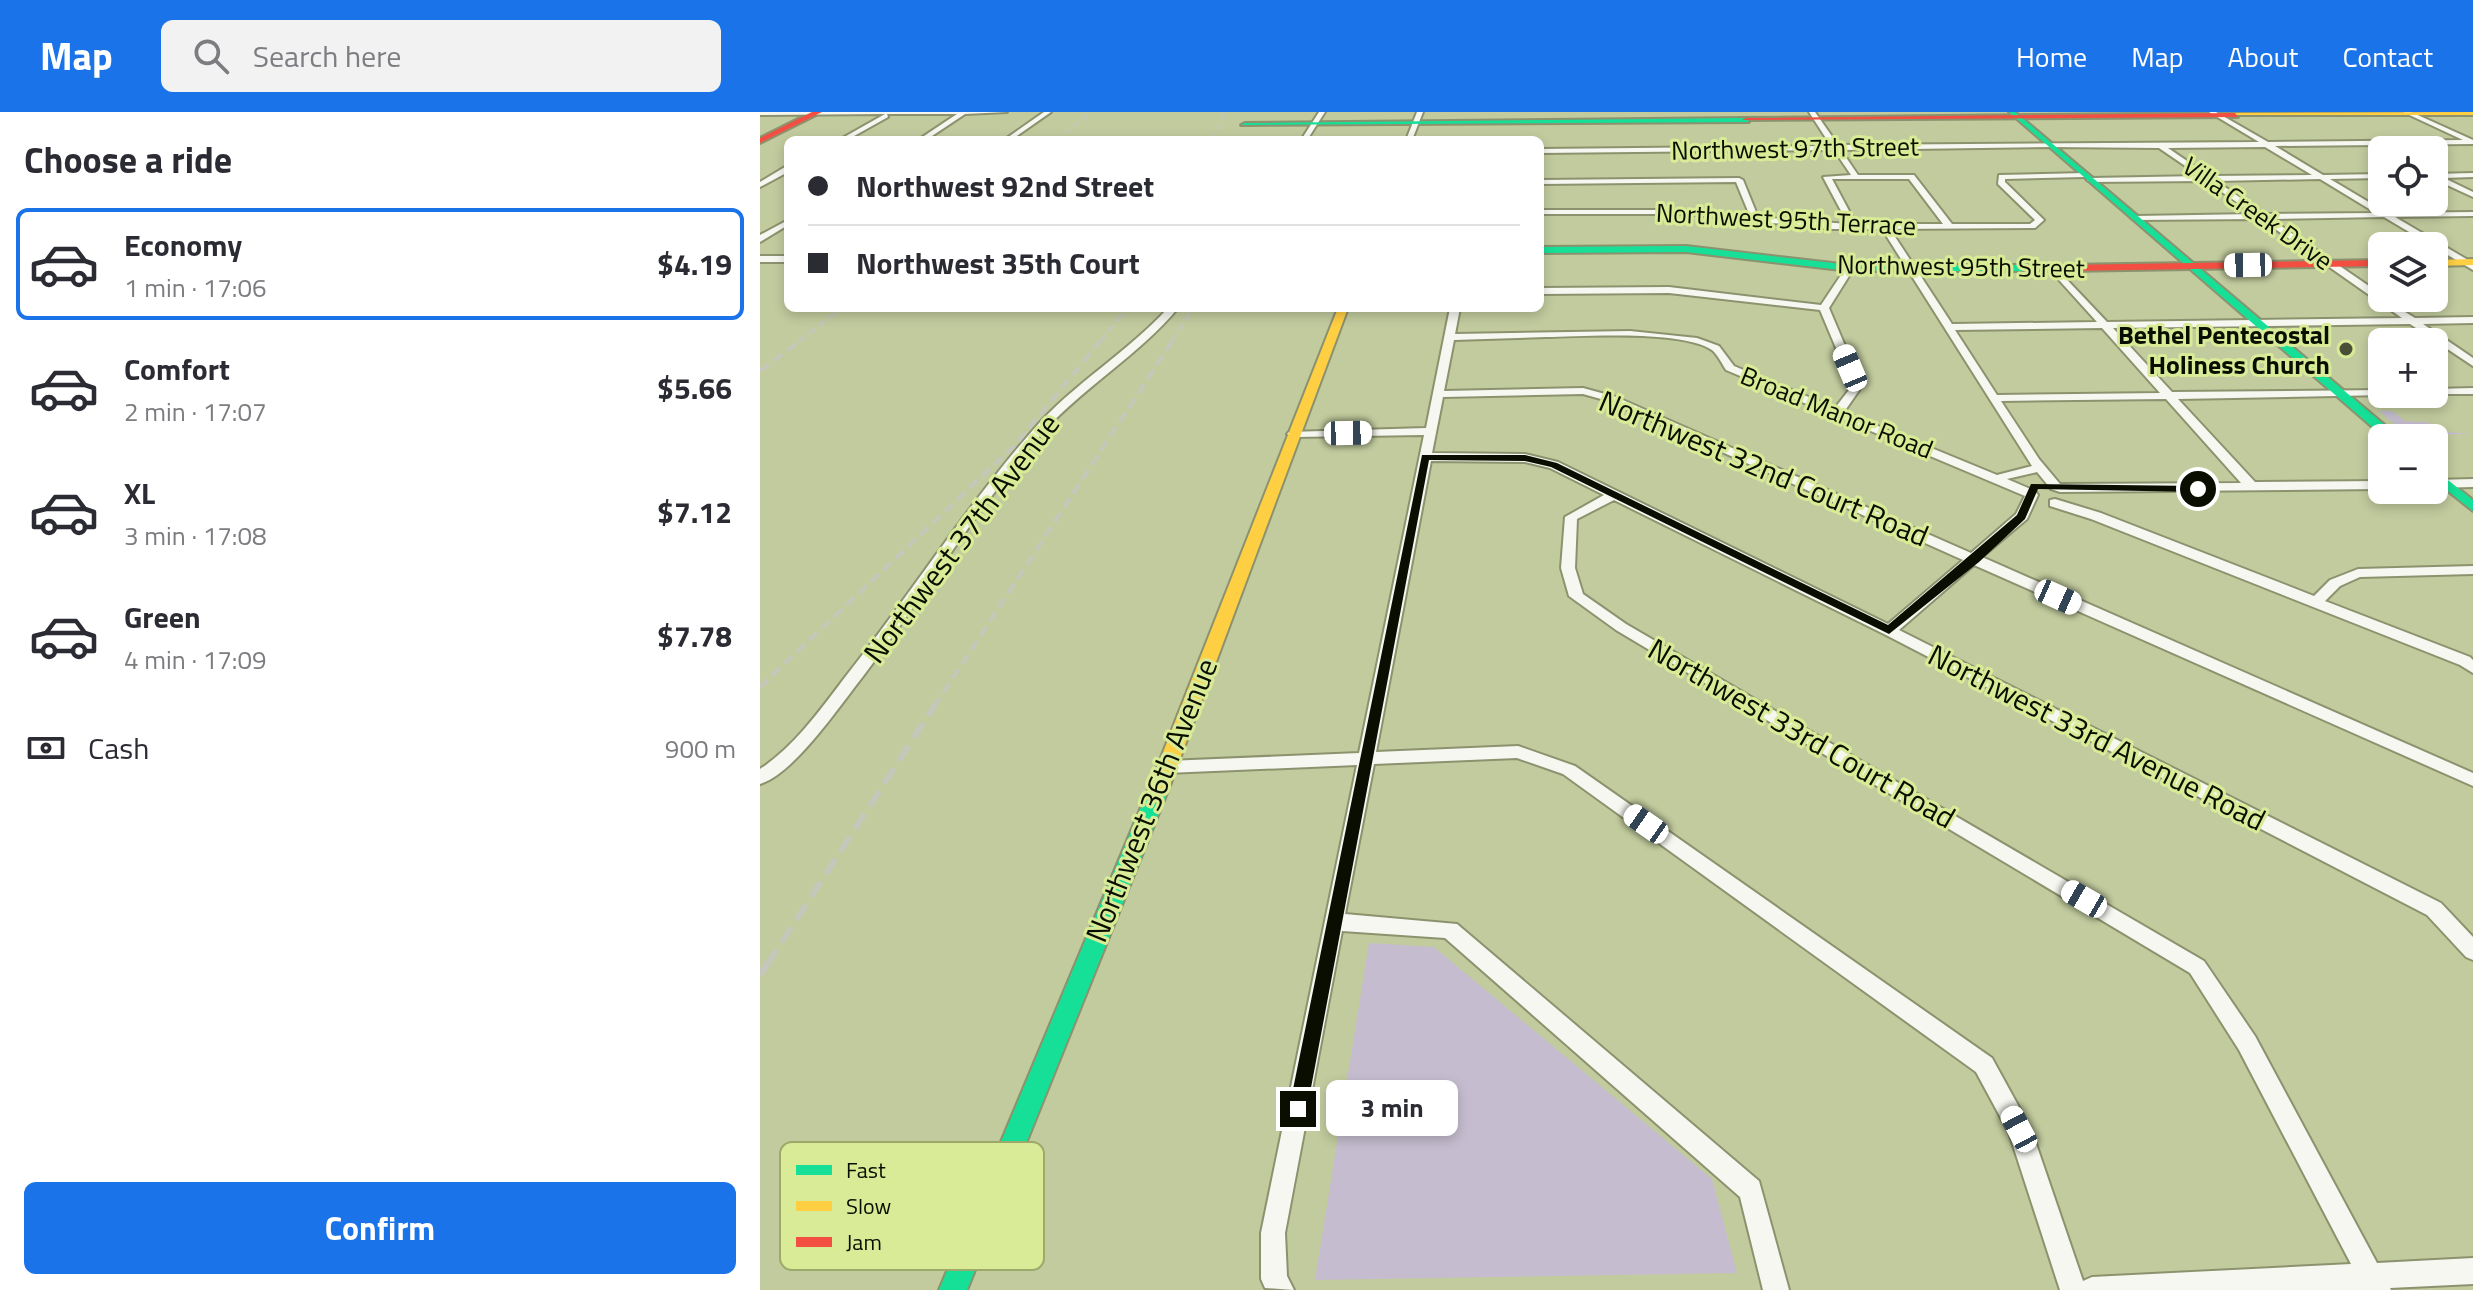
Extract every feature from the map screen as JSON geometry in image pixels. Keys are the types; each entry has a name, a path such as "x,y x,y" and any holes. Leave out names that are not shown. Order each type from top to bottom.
{"street":[{"path":"927,136 965,112"},
{"path":"760,113 1004,112"},
{"path":"1013,136 1048,112"},
{"path":"760,141 816,113"},
{"path":"849,136 892,113"},
{"path":"2214,113 2368,205"},
{"path":"2408,113 2473,142"},
{"path":"1245,125 1415,125 1814,115 2473,113"},
{"path":"2014,114 2377,424"},
{"path":"1814,115 1856,177"},
{"name":"Northwest 97th Street","path":"2448,142 2473,142"},
{"name":"Northwest 97th Street","path":"1544,151 2368,143"},
{"name":"Villa Creek Drive","path":"2161,146 2473,363"},
{"path":"1622,151 1625,180"},
{"path":"760,174 784,172"},
{"path":"760,185 784,173"},
{"path":"2448,176 2473,175"},
{"path":"2088,177 2368,176"},
{"path":"1853,227 1827,177 1911,177 1950,227"},
{"name":"Northwest 95th Terrace","path":"1544,212 1688,212 1853,227 2032,226 2040,220 2001,182 2002,177 2088,177"},
{"path":"1544,182 1739,180 1754,217"},
{"path":"2448,183 2473,195"},
{"path":"2448,214 2473,214"},
{"path":"2135,218 2368,215"},
{"path":"2387,216 2470,264"},
{"path":"760,239 784,224"},
{"path":"1885,227 1951,327 2034,465 2060,496 2096,516 2317,601 2469,664"},
{"name":"Northwest 95th Street","path":"1544,250 1686,249 1850,268 1911,270 2368,263"},
{"path":"760,259 784,259"},
{"path":"2448,263 2470,264"},
{"path":"1824,308 1850,268"},
{"path":"2053,268 2253,488"},
{"path":"1544,291 1669,290 1824,308"},
{"path":"1824,308 1857,386 1838,412"},
{"name":"Northwest 37th Avenue","path":"760,778 793,751 865,664 1040,429 1087,383 1148,336 1169,312"},
{"name":"Northwest 36th Avenue","path":"1014,1142 1167,767 1341,312"},
{"path":"1278,1285 1273,1233 1454,312"},
{"path":"1951,327 2473,320"},
{"name":"Broad Manor Road","path":"1450,337 1656,335 1691,339 1714,347 1730,368 1997,476 2060,496"},
{"name":"Northwest 32nd Court Road","path":"1438,394 1583,391 1612,399 2473,780"},
{"path":"2448,392 2473,391"},
{"path":"1995,398 2368,393"},
{"path":"1293,434 1430,431"},
{"name":"Northwest 33rd Avenue Road","path":"1425,457 1525,458 1554,465 1611,496 1889,631 2434,909 2473,951"},
{"path":"1997,476 2034,465"},
{"path":"2022,516 2035,490 2034,465"},
{"path":"2454,481 2473,507"},
{"path":"1889,631 1975,560 2022,516 2060,496 2089,490 2368,485"},
{"path":"2089,490 2087,500 2096,516"},
{"name":"Northwest 33rd Court Road","path":"1611,496 1571,517 1568,568 1576,596 1621,627 2197,967 2247,1043 2374,1282"},
{"path":"2317,601 2335,583 2358,573 2473,570"},
{"path":"1167,767 1518,752 1569,770 1984,1065 2019,1129 2073,1290"},
{"path":"1335,922 1450,930 1750,1190 1776,1290"},
{"name":"Northwest 36th Avenue","path":"953,1290 961,1270"},
{"path":"2092,1290 2374,1282 2473,1271"}],"shaded area":[{"path":"2379,411 2392,411 2405,421 2431,424 2395,424"},
{"path":"1369,943 1434,947 1712,1179 1737,1273 1315,1280"}],"railway":[{"path":"1061,136 1092,112"},
{"path":"1215,136 1225,112"},
{"path":"798,342 837,312"},
{"path":"1100,342 1124,312"},
{"path":"1171,342 1190,312"},
{"path":"760,371 801,340"},
{"path":"760,687 1016,444 1101,340"},
{"path":"934,707 1173,340"},
{"path":"767,965 935,705"},
{"path":"760,975 768,963"}],"traffic: fast":[{"path":"2012,113 2377,424"},
{"path":"1245,125 1746,120"},
{"path":"1544,250 1686,249 1850,268 2063,268"},
{"path":"2448,485 2473,507"},
{"path":"1014,1142 1159,788"},
{"path":"953,1290 961,1270"}],"traffic: slow":[{"path":"2235,115 2473,113"},
{"path":"2448,263 2473,262"},
{"path":"1159,788 1341,312"}],"traffic: jam":[{"path":"760,141 818,112"},
{"path":"1746,120 2235,115"},
{"path":"2063,268 2368,263"}],"place":[{"name":"Bethel Pentecostal Holiness Church","path":"2346,349"}],"route":[{"path":"1298,1109 1425,457 1525,458 1554,465 1611,496 1889,631 1975,560 2022,516 2034,486 2089,490 2198,489"}]}
